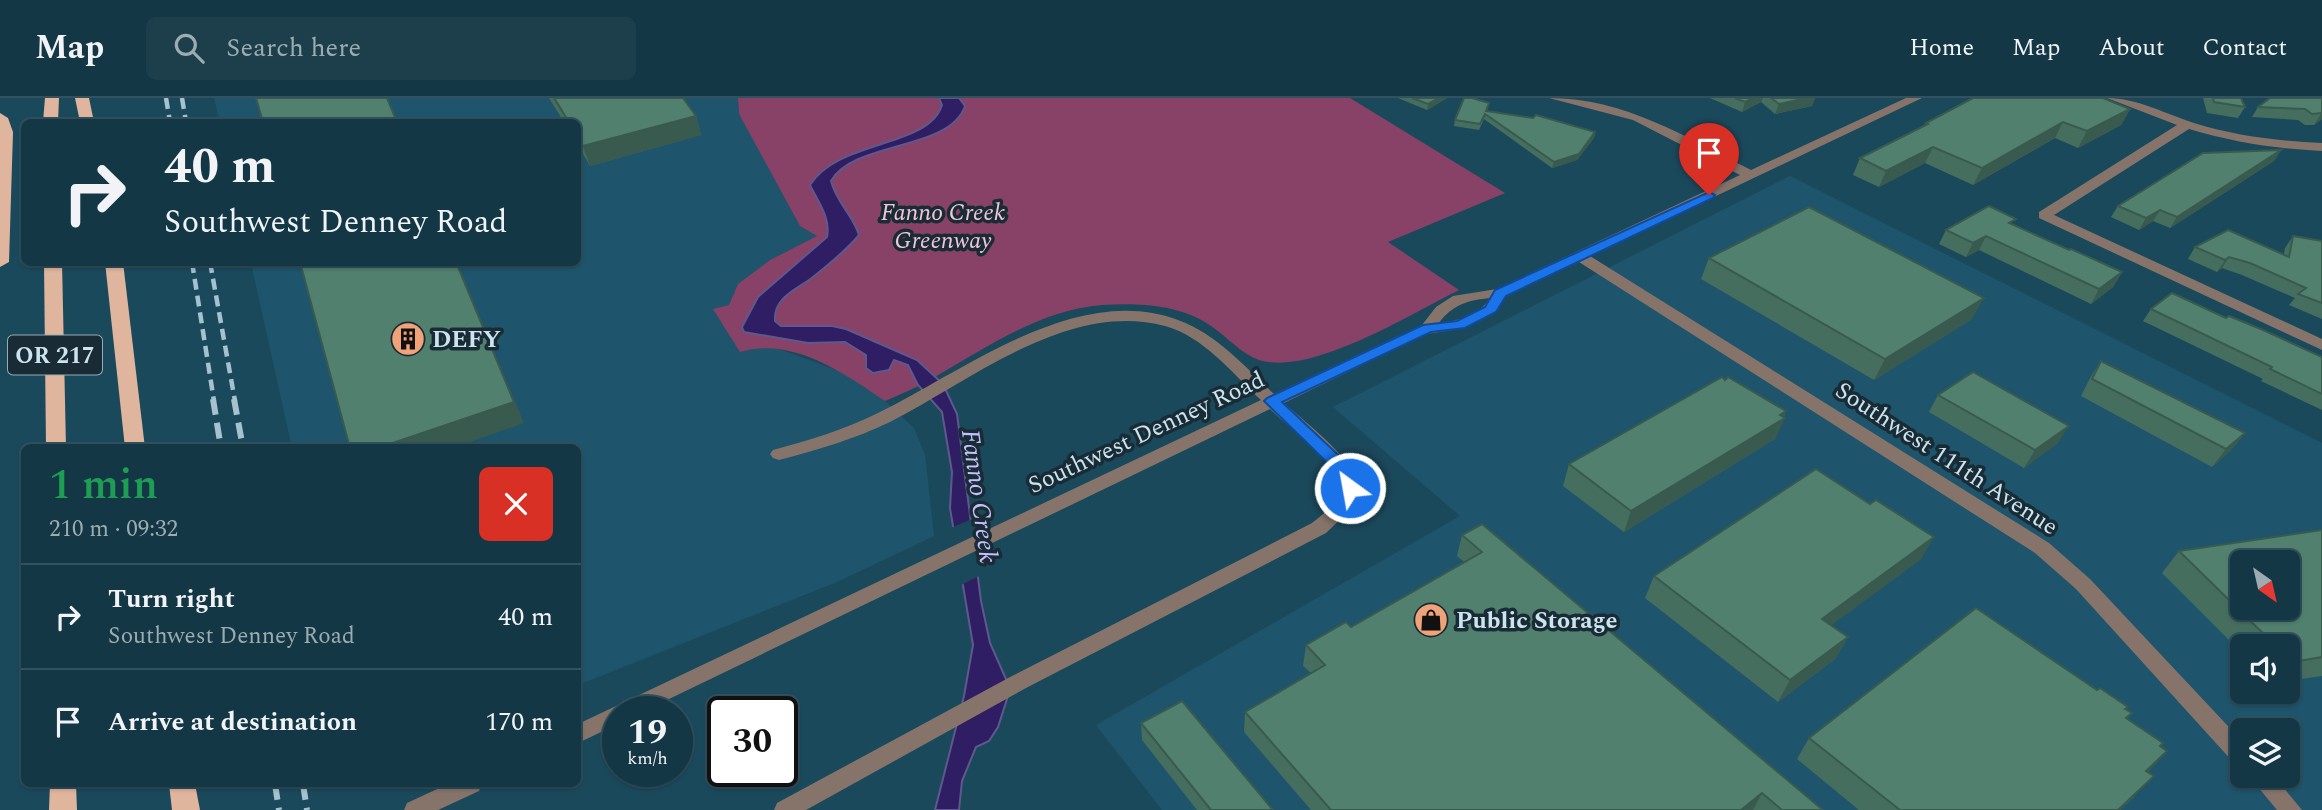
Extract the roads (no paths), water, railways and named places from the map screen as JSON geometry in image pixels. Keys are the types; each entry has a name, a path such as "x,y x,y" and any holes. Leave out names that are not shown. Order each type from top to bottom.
{"highway":[{"path":"51,119 52,98"},
{"path":"82,98 86,119"},
{"path":"0,118 5,132 0,262"},
{"name":"OR 217","path":"54,266 56,444"},
{"path":"114,266 135,444"},
{"path":"62,787 63,810"},
{"path":"182,787 186,810"}],"street":[{"path":"1555,98 1637,117 1752,176"},
{"name":"Southwest Denney Road","path":"1428,328 1437,310 1471,294 1500,293 1916,98"},
{"path":"2113,98 2185,126 2242,140 2322,147"},
{"path":"2185,126 2043,215 2322,345"},
{"name":"Southwest 111th Avenue","path":"1580,256 2042,548 2082,584 2230,743"},
{"name":"Southwest Denney Road","path":"655,696 1428,328 1460,325 1491,309 1500,293"},
{"path":"779,454 832,440 884,417 1051,330 1082,320 1141,316 1168,322 1190,331 1213,346 1345,470 1350,488 1341,508 1319,528 1285,548 1211,582 1019,682 785,810"},
{"name":"Southwest Denney Road","path":"581,732 602,722"},
{"path":"415,810 465,787"},
{"path":"2271,788 2291,810"}],"railway":[{"path":"166,98 170,119"},
{"path":"182,98 186,119"},
{"path":"193,266 214,401"},
{"path":"211,266 235,401"},
{"path":"213,399 220,444"},
{"path":"234,399 242,444"},
{"path":"275,787 279,810"},
{"path":"303,787 307,810"}],"place":[{"name":"DEFY","path":"408,339"},
{"name":"Public Storage","path":"1431,620"}],"park label":[{"name":"Fanno Creek Greenway","path":"943,226"}],"water label":[{"name":"Fanno Creek","path":"980,496"}]}
